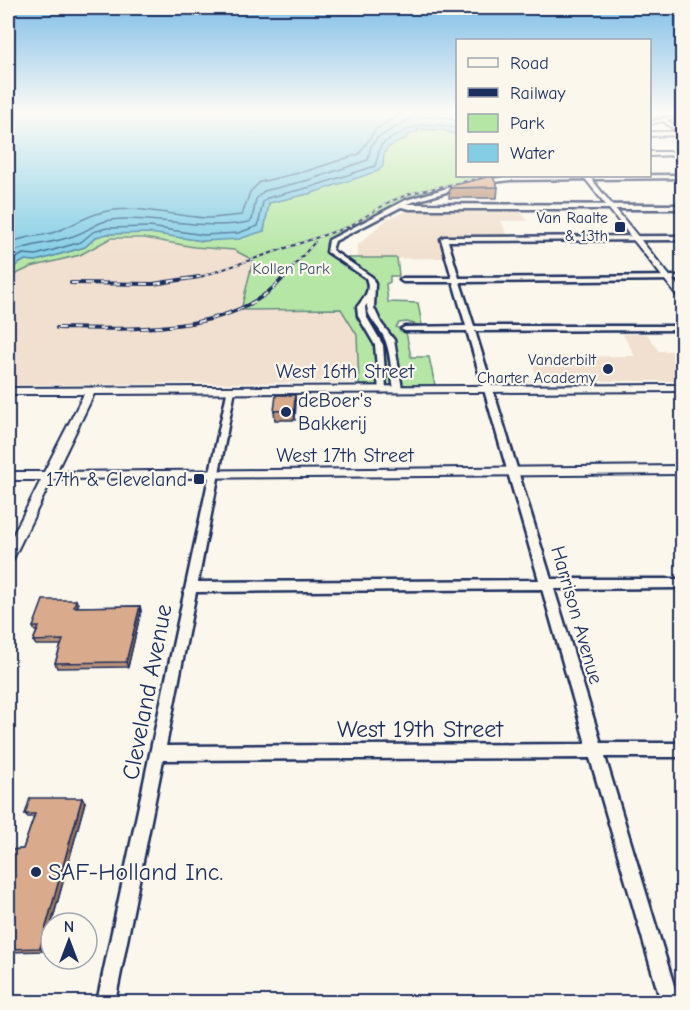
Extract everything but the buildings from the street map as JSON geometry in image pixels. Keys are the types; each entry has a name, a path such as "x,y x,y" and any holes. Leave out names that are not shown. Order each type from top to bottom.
{"street":[{"path":"398,389 393,348 370,308 372,284 369,277 339,259 329,250 332,240 401,205 427,195 495,178 541,177"},
{"path":"588,177 682,296"},
{"path":"651,177 682,177"},
{"path":"401,205 418,207 682,205"},
{"path":"636,238 682,238"},
{"name":"Harrison Avenue","path":"636,238 444,239 670,1002"},
{"path":"403,280 682,278"},
{"path":"370,295 361,307 362,315 379,345 382,389"},
{"path":"405,329 682,328"},
{"name":"West 16th Street","path":"8,391 682,388"},
{"name":"Cleveland Avenue","path":"106,1002 231,390"},
{"path":"8,556 90,391"},
{"name":"West 17th Street","path":"8,476 682,470"},
{"path":"191,587 682,583"},
{"name":"West 19th Street","path":"158,753 682,750"}],"shaded area":[{"path":"520,209 527,221 501,221 508,237 442,237 448,258 358,259 358,245 387,219 408,210"},
{"path":"111,238 144,238 194,247 234,250 253,260 241,310 342,309 357,335 359,382 8,385 8,278 31,267 80,255"},
{"name":"Vanderbilt Charter Academy","path":"623,334 647,334 659,351 682,351 682,381 539,381 529,357 635,356"}],"green space":[{"name":"Kollen Park","path":"383,160 456,160 456,177 493,177 419,196 333,237 326,243 327,253 335,258 397,258 399,276 390,276 390,282 386,284 388,302 418,303 422,326 407,322 399,323 396,327 406,332 411,357 429,357 435,385 359,385 357,335 341,309 241,310 253,260 234,250 194,247 144,238 111,238 80,255 31,267 8,278 8,270 25,260 36,261 85,247 96,237 107,234 150,233 203,241 264,231 269,203 312,193 383,165"}],"water":[{"path":"8,160 383,160 383,166 378,171 312,193 269,203 264,231 239,239 203,241 150,233 107,234 96,237 85,247 36,261 25,260 8,270"}],"railway":[{"path":"189,279 348,227 389,202 412,193 484,177"},
{"path":"283,278 315,242"},
{"path":"71,283 153,284 199,277"},
{"path":"57,328 146,328 209,319 237,310 263,296 283,278"}],"place":[{"name":"Van Raalte & 13th","path":"620,227"},
{"name":"Vanderbilt Charter Academy","path":"608,369"},
{"name":"deBoer's Bakkerij","path":"286,412"},
{"name":"17th & Cleveland","path":"199,479"},
{"name":"SAF-Holland Inc.","path":"36,872"}]}
